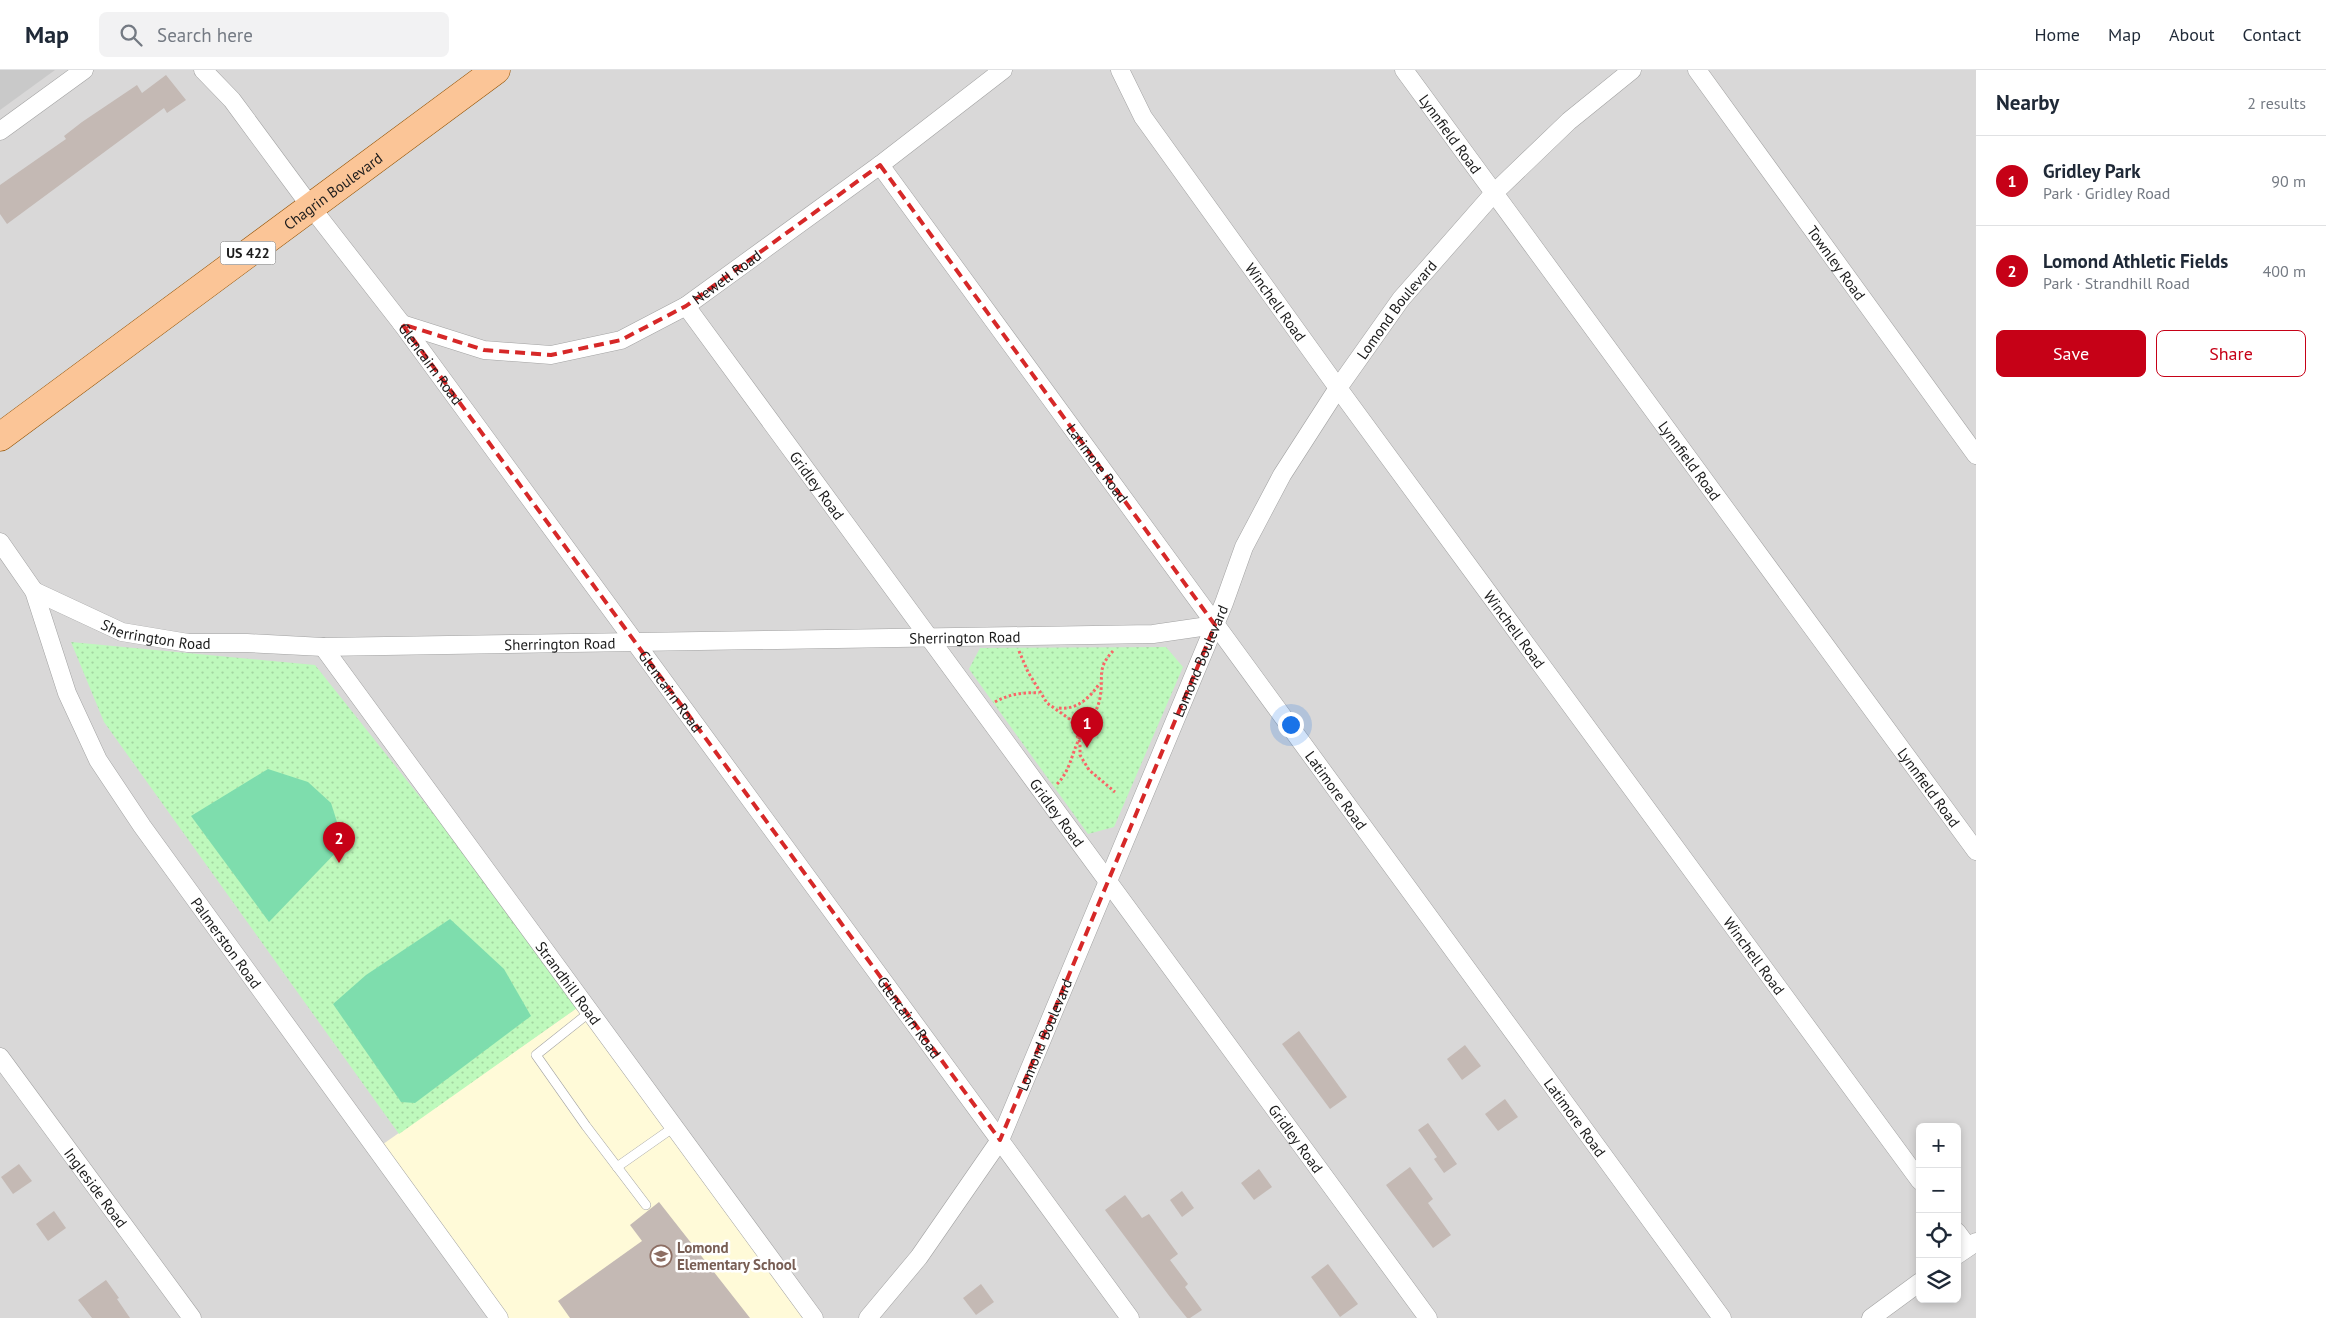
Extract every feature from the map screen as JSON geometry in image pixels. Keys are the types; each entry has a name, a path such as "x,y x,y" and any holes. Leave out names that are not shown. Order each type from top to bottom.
{"main road":[{"name":"Chagrin Boulevard","path":"0,438 496,70"}],"street":[{"path":"0,131 84,70"},
{"name":"Glencairn Road","path":"203,70 232,100 311,207 402,324 1130,1318"},
{"name":"Newell Road","path":"402,324 484,350 551,355 621,340 686,306 880,165 1003,70"},
{"name":"Winchell Road","path":"1120,70 1143,118 1338,388 1916,1176"},
{"name":"Lynnfield Road","path":"1404,70 1976,852"},
{"name":"Lomond Boulevard","path":"868,1318 919,1258 1000,1140 1215,625 1244,547 1282,474 1338,388 1400,299 1494,193 1569,121 1632,70"},
{"name":"Townley Road","path":"1696,70 1976,455"},
{"name":"Latimore Road","path":"880,165 1722,1318"},
{"name":"Gridley Road","path":"686,306 1428,1318"},
{"name":"Palmerston Road","path":"0,542 34,591 68,693 98,760 142,826 499,1318"},
{"name":"Sherrington Road","path":"34,591 122,632 188,643 247,643 323,647 929,636 1153,634 1215,625"},
{"name":"Strandhill Road","path":"323,647 814,1318"},
{"name":"Ingleside Road","path":"0,1057 192,1318"},
{"path":"1871,1318 1916,1285"}],"lane":[{"path":"590,1012 536,1055 646,1205"},
{"path":"617,1167 674,1126"}],"path":[{"path":"1057,785 1066,774 1079,739 1095,714 1100,698 1101,668 1115,649"},
{"path":"1018,650 1047,703 1057,708 1071,720 1079,739 1080,755 1089,770 1115,792"},
{"path":"1057,708 1065,709 1089,699 1101,683"},
{"path":"995,702 1004,697 1026,692 1040,693"}],"highlighted area":[{"path":"880,165 886,173 1215,625 1000,1140 402,324 484,350 551,355 621,340 686,306"}],"shaded area":[{"path":"0,70 1976,70 1976,1318 0,1318"},
{"path":"0,70 55,70 0,110"},
{"path":"584,1003 814,1318 499,1318 376,1149"}],"green space":[{"path":"71,642 315,665 584,1003 399,1134 104,722"},
{"path":"1166,647 1183,667 1114,827 1088,834 969,669 980,648"},
{"path":"268,769 308,782 331,803 344,844 269,922 191,816"},
{"path":"450,919 504,969 531,1016 415,1103 401,1102 333,1004 366,975"}],"building":[{"path":"166,75 186,100 167,113 164,108 7,224 0,214 0,185 66,139 64,136 82,122 137,85 142,93"},
{"path":"1299,1031 1347,1097 1330,1109 1282,1044"},
{"path":"1465,1045 1481,1066 1462,1080 1447,1059"},
{"path":"1505,1099 1518,1117 1498,1131 1485,1114"},
{"path":"1428,1123 1457,1164 1444,1173 1434,1159 1437,1157 1418,1130"},
{"path":"19,1164 32,1181 13,1194 1,1177"},
{"path":"1410,1167 1433,1199 1428,1203 1451,1235 1433,1248 1386,1185"},
{"path":"1259,1169 1272,1187 1254,1200 1241,1183"},
{"path":"1182,1191 1194,1208 1182,1217 1170,1200"},
{"path":"1125,1195 1142,1218 1149,1214 1178,1254 1170,1260 1188,1284 1185,1287 1202,1310 1190,1318 1187,1318 1170,1297 1105,1210"},
{"name":"Lomond Elementary School","path":"659,1202 750,1318 570,1318 558,1301 642,1241 630,1225"},
{"path":"54,1211 66,1228 48,1241 36,1224"},
{"path":"1328,1264 1358,1304 1340,1317 1311,1277"},
{"path":"106,1280 130,1318 92,1318 78,1300"},
{"path":"981,1284 994,1302 976,1315 963,1298"}],"place":[{"name":"Gridley Park","path":"1087,748"},
{"name":"Lomond Athletic Fields","path":"339,863"},
{"name":"Lomond Elementary School","path":"661,1256"}]}
